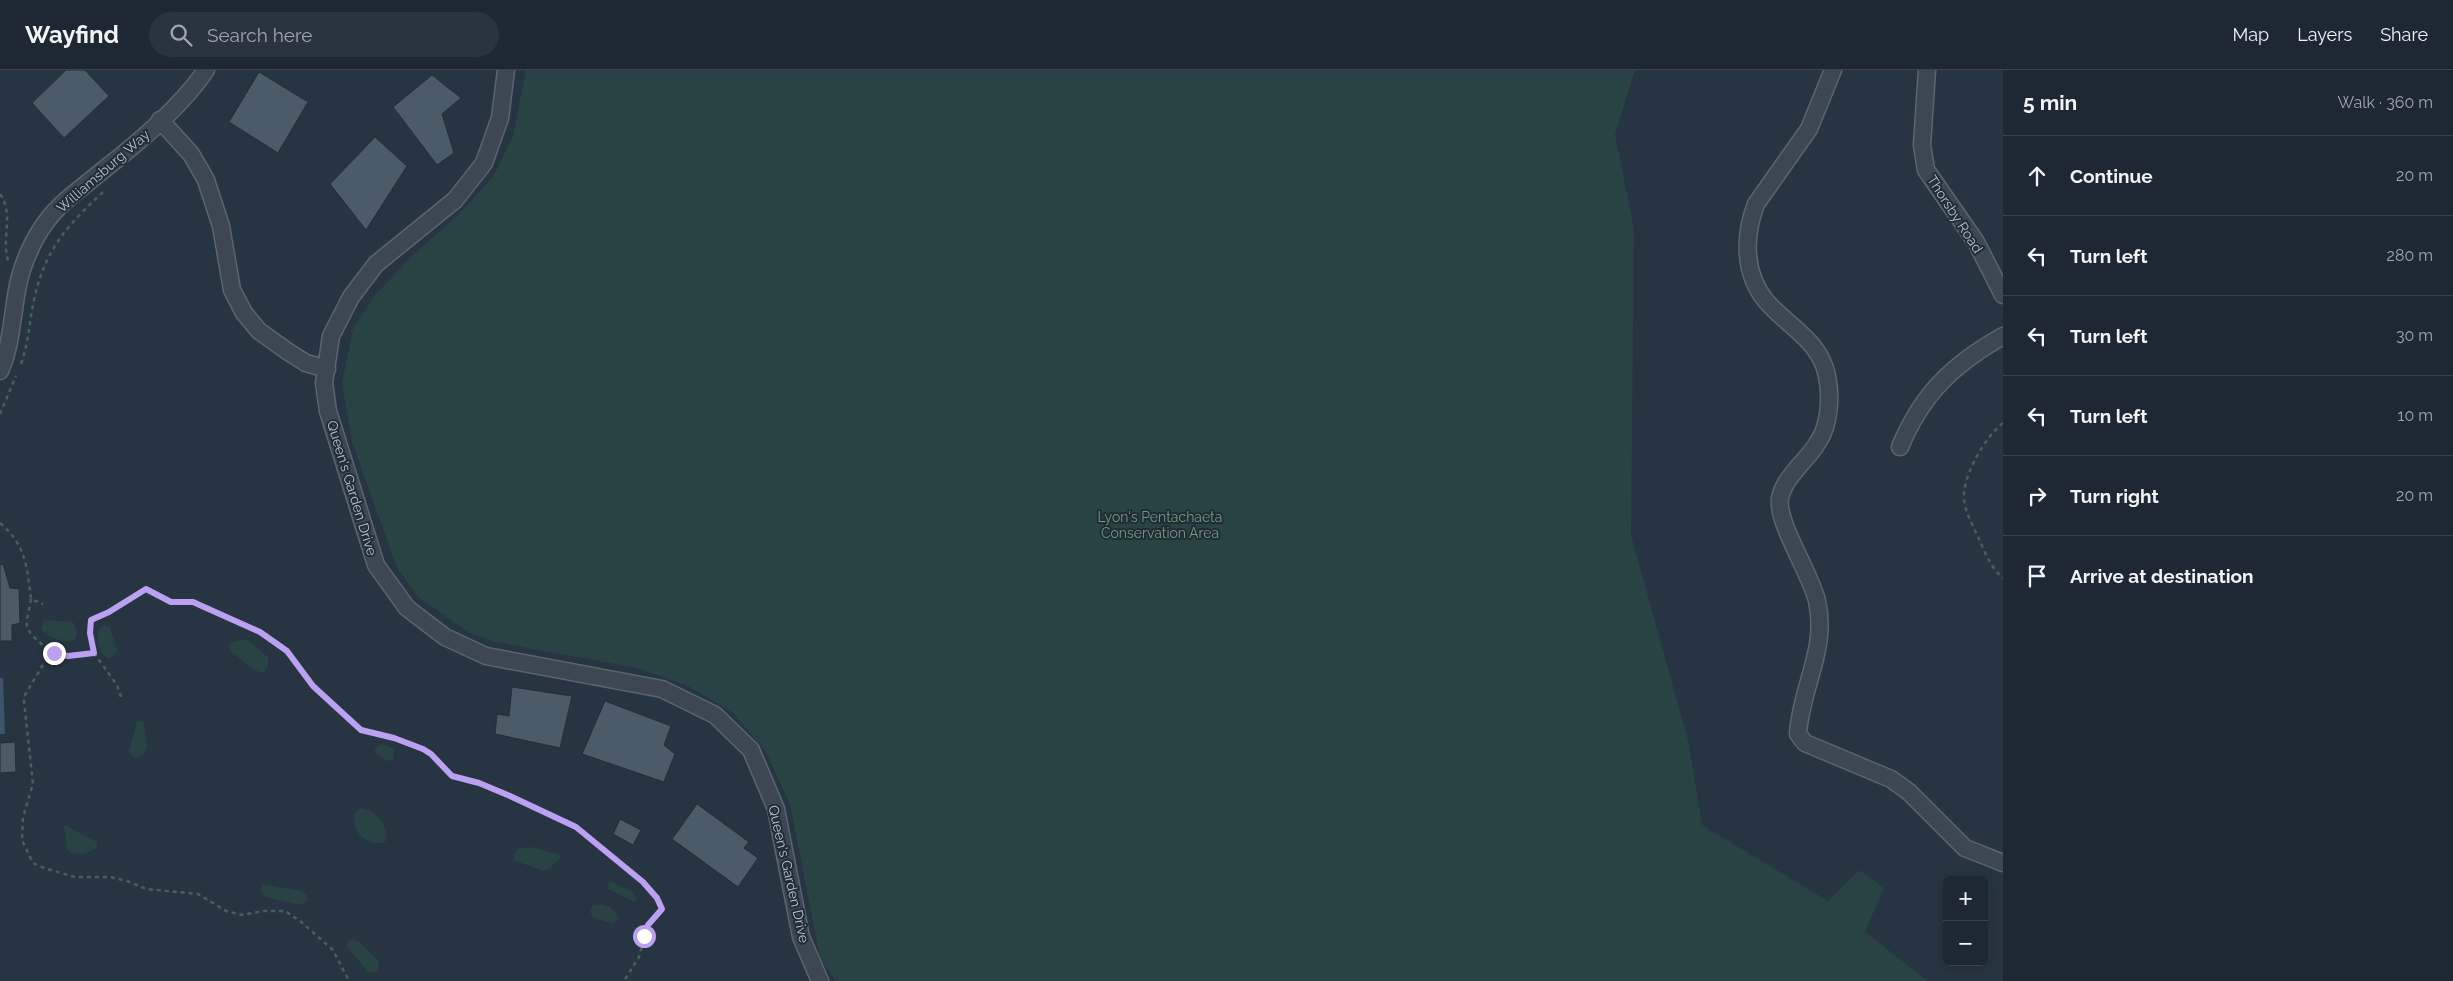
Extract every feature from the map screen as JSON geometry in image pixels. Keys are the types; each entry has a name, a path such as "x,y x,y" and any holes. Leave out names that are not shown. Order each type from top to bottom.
{"street":[{"name":"Williamsburg Way","path":"2,367 21,276 29,253 45,222 66,201 134,145 197,82 206,70"},
{"name":"Queen's Garden Drive","path":"506,70 500,118 484,163 455,200 376,264 351,297 332,336 324,383 328,411 376,565 407,608 445,637 486,656 662,689 715,715 751,750 776,809 801,937 820,981"},
{"path":"1833,70 1809,129 1756,204 1751,216 1748,244 1750,269 1758,288 1766,301 1813,346 1824,365 1829,387 1826,418 1819,441 1784,485 1780,500 1784,519 1817,599 1821,624 1820,641 1799,720 1798,734 1805,743 1891,779 1909,792 1965,848 2003,863"},
{"name":"Thorsby Road","path":"1927,70 1922,145 1926,170 1976,242 2003,295"},
{"path":"160,120 191,154 206,180 221,226 232,290 244,313 260,331 306,364 327,369"},
{"path":"1900,447 1923,402 1942,380 1963,362 2003,336"}],"path":[{"path":"0,414 25,352 37,288 46,258 68,225 110,186"},
{"path":"0,194 8,210 5,248 8,260 13,270 37,288"},
{"path":"2003,423 1992,431 1982,447 1969,476 1964,495 1966,508 1988,560 2003,578"},
{"path":"0,523 14,536 20,546 27,568 31,599 27,628 31,635 51,651 68,656 94,653"},
{"path":"121,698 118,685 94,653 90,633 91,620 109,612 146,589 171,602 193,602 260,632 287,651 313,686 361,730 394,738 423,749 431,754 452,776 479,783 576,827 637,876 661,904 662,909 648,925 639,957 624,981"},
{"path":"31,599 42,604"},
{"path":"51,651 25,695 24,702 33,784 23,816 22,840 33,862 44,868 76,877 110,877 127,880 146,889 198,894 226,911 242,915 285,911 300,921 332,950 349,981"}],"green space":[{"name":"Lyon's Pentachaeta Conservation Area","path":"526,70 1635,70 1615,134 1634,229 1631,535 1689,744 1702,825 1828,901 1859,870 1884,888 1865,932 1928,981 836,981 820,958 790,804 766,752 733,713 688,686 637,668 495,642 468,632 418,597 397,568 352,442 342,383 353,329 375,295 411,257 459,214 493,177 513,136"},
{"path":"43,621 73,622 77,633 75,640 66,642 48,635 41,629"},
{"path":"104,625 110,627 117,651 111,658 107,658 104,655 99,645 99,629"},
{"path":"245,639 268,657 268,668 263,673 244,662 228,647 230,643"},
{"path":"137,721 143,721 144,723 147,746 144,754 138,758 132,756 129,751"},
{"path":"381,744 395,749 393,760 387,761 375,753 375,749"},
{"path":"360,808 370,810 380,820 385,828 385,842 378,843 366,840 357,831 354,818 356,811"},
{"path":"65,825 97,842 97,848 84,854 71,853 67,849"},
{"path":"531,847 558,854 561,857 549,869 543,871 513,860 517,849"},
{"path":"609,881 631,891 638,899 634,902 608,889"},
{"path":"262,884 301,891 307,895 308,902 301,905 264,897 260,892"},
{"path":"593,905 601,905 613,909 619,919 612,923 594,918 590,912"},
{"path":"348,940 358,941 379,961 379,968 376,972 369,973 347,947"}],"water":[{"path":"0,678 3,678 5,734 0,734"}],"building":[{"path":"66,70 85,70 109,96 64,138 32,103"},
{"path":"259,72 308,102 278,153 229,122"},
{"path":"432,75 461,98 442,114 454,153 437,165 393,107"},
{"path":"375,137 407,166 366,230 330,184"},
{"path":"3,564 10,588 19,589 20,623 12,625 12,641 0,641 0,565"},
{"path":"512,687 572,696 560,748 495,734 497,714 509,716"},
{"path":"605,701 671,726 664,745 675,754 664,782 582,754"},
{"path":"15,742 16,772 0,773 0,743"},
{"path":"697,804 749,842 744,848 758,858 738,887 672,839"},
{"path":"620,819 641,830 633,845 613,834"}],"route":[{"path":"54,653 68,656 94,653 90,633 92,618 109,612 146,589 150,589 171,602 193,602 260,632 287,651 313,686 361,730 369,734 394,738 403,744 423,749 431,754 454,778 479,783 576,827 601,849 617,859 643,882 661,904 662,909 648,925 644,936"}]}
